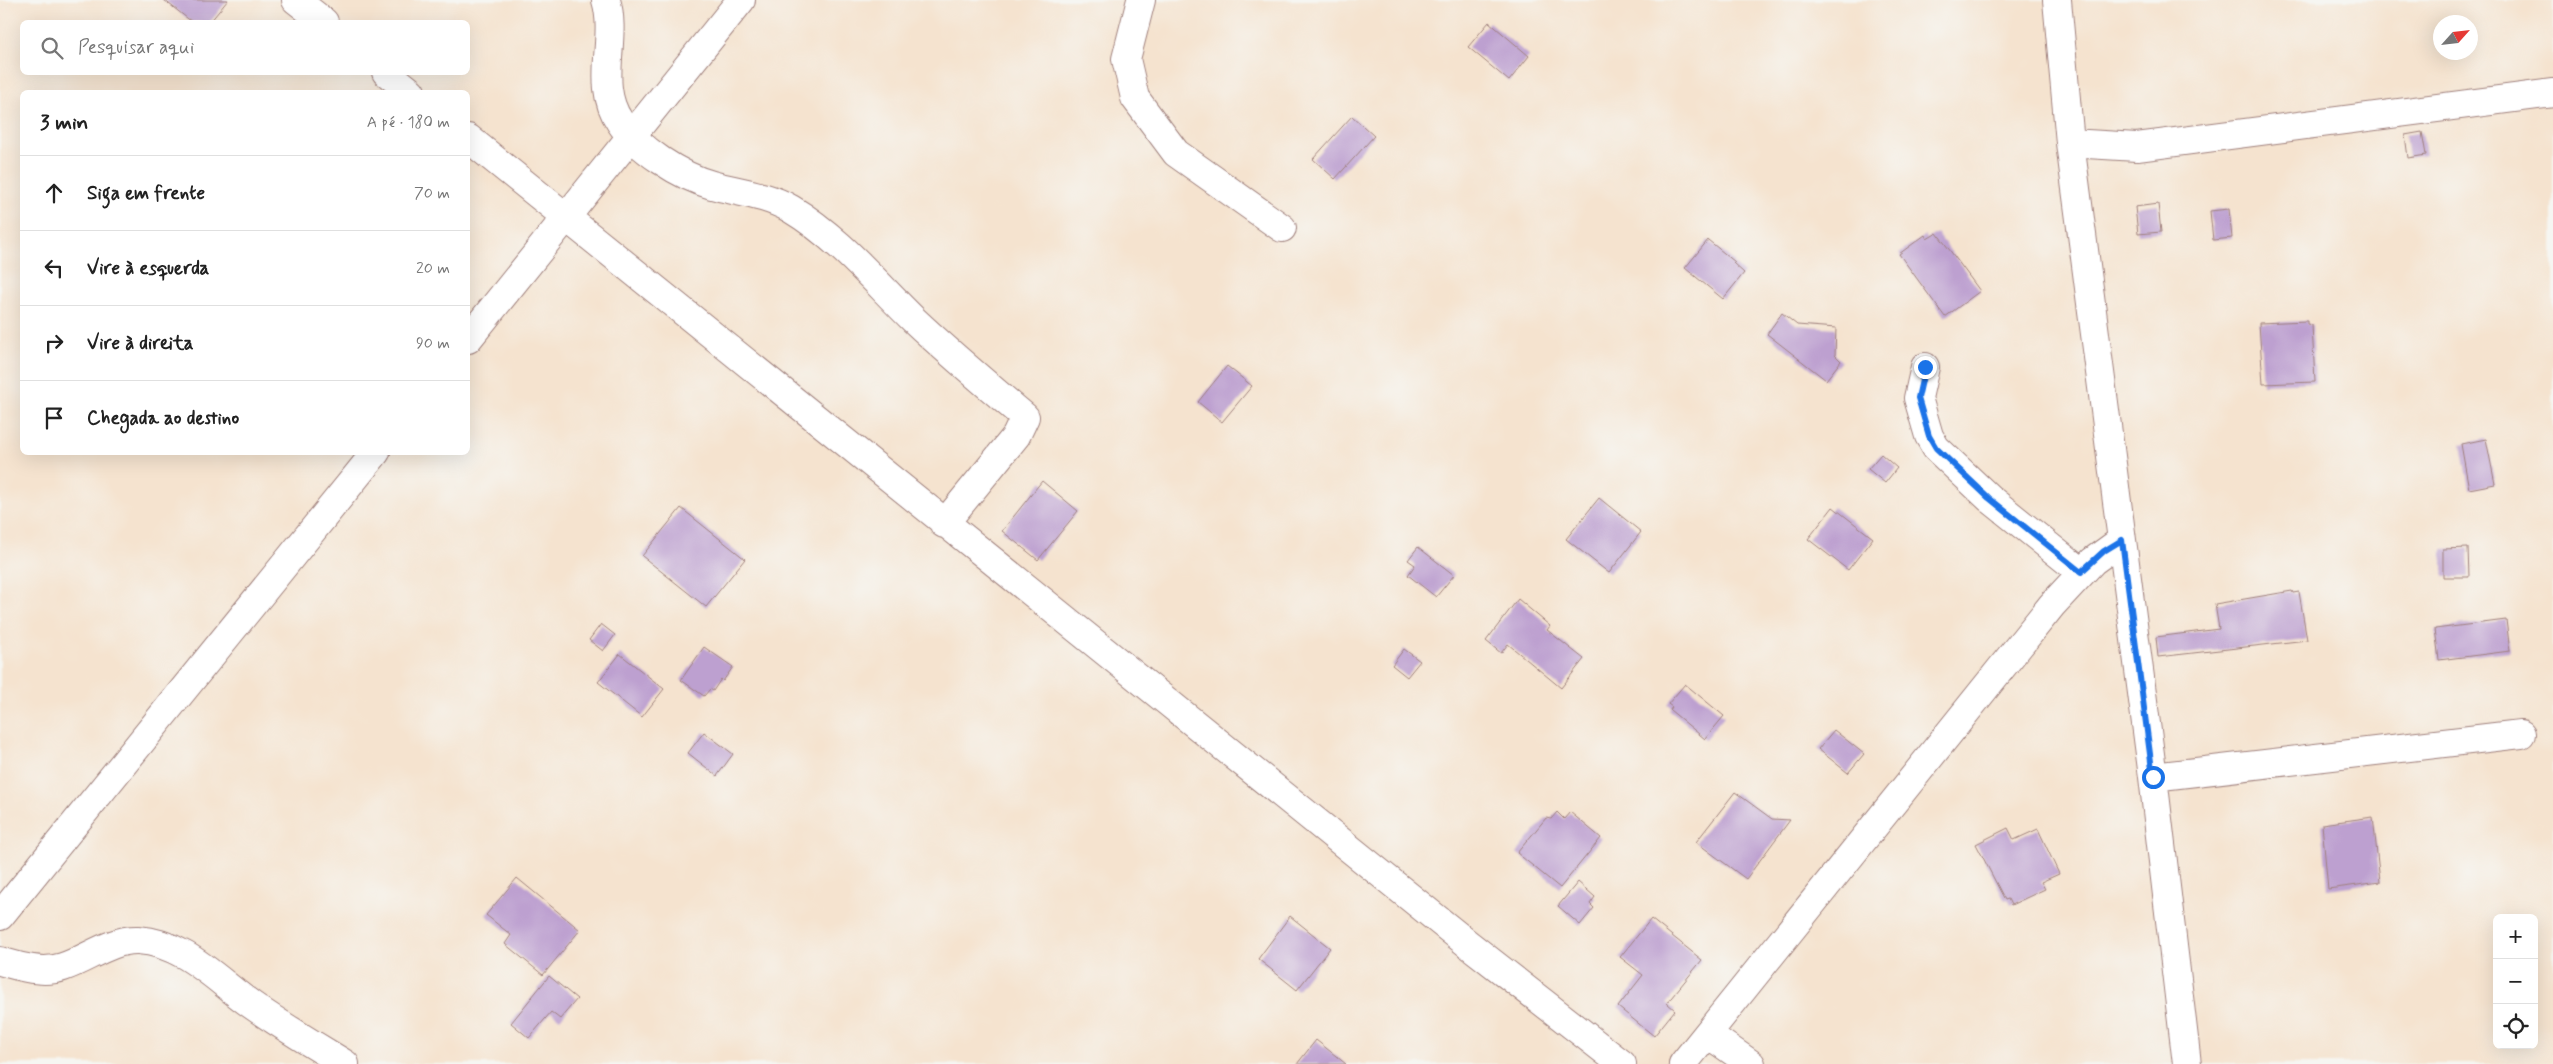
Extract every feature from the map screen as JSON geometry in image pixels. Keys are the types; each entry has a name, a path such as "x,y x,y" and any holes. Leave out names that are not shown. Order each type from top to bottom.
{"street":[{"path":"296,0 321,20"},
{"path":"606,0 609,21 606,81 618,120 631,137 678,172 709,184 778,202 816,224 946,351 1025,417 1016,436 944,524"},
{"path":"470,337 741,0"},
{"path":"1141,0 1126,59 1135,98 1176,153 1282,228"},
{"path":"2057,0 2070,143 2153,777 2186,1064"},
{"path":"390,75 408,90"},
{"path":"2070,143 2137,146 2553,93"},
{"path":"470,140 944,524 1468,944 1622,1064"},
{"path":"1925,367 1918,398 1929,436 1936,448 1989,498 2081,572"},
{"path":"0,916 374,455"},
{"path":"1683,1064 2052,605 2081,572 2104,551 2122,540"},
{"path":"2153,777 2521,734"},
{"path":"0,961 25,968 48,970 62,968 124,942 137,940 156,943 194,960 250,1004 345,1064"},
{"path":"1708,1034 1751,1064"}],"building":[{"path":"164,0 228,0 212,20 189,20"},
{"path":"1489,22 1529,56 1509,81 1468,47"},
{"path":"1352,116 1374,136 1335,179 1313,159"},
{"path":"2422,132 2426,155 2408,158 2405,135"},
{"path":"2158,204 2161,232 2138,234 2135,207"},
{"path":"2229,209 2232,238 2213,240 2210,211"},
{"path":"1937,233 1980,291 1945,317 1899,254 1925,235 1927,239"},
{"path":"1708,240 1735,262 1733,263 1744,273 1723,299 1685,268"},
{"path":"1782,313 1797,325 1836,328 1835,355 1841,361 1826,380 1767,334"},
{"path":"2307,321 2307,324 2312,325 2315,382 2263,384 2259,323"},
{"path":"1227,366 1252,386 1222,422 1198,402"},
{"path":"2486,439 2495,484 2469,489 2461,444"},
{"path":"1881,454 1897,468 1885,483 1868,469"},
{"path":"1042,481 1078,511 1038,560 1002,531"},
{"path":"1599,498 1641,532 1609,573 1566,539"},
{"path":"1833,507 1873,538 1848,570 1808,539"},
{"path":"681,508 745,559 706,607 642,556"},
{"path":"1418,547 1454,575 1436,597 1408,575 1415,565 1408,560"},
{"path":"2468,548 2469,577 2443,577 2443,549"},
{"path":"2292,591 2293,593 2299,592 2307,640 2158,657 2156,637 2219,629 2215,604"},
{"path":"1518,599 1550,626 1547,630 1584,659 1561,688 1508,644 1501,653 1486,641"},
{"path":"2506,620 2510,651 2439,660 2435,629"},
{"path":"601,624 615,635 603,651 589,640"},
{"path":"704,647 733,667 723,681 721,679 713,691 710,689 704,696 681,680"},
{"path":"1404,649 1420,661 1407,677 1392,665"},
{"path":"620,654 664,689 642,717 598,682"},
{"path":"1685,684 1724,716 1705,739 1670,710 1672,707 1668,704"},
{"path":"1834,730 1864,754 1848,773 1818,749"},
{"path":"704,732 733,754 717,776 688,753"},
{"path":"1735,792 1772,819 1790,820 1746,879 1696,842"},
{"path":"1557,812 1564,819 1570,812 1601,838 1560,888 1517,853 1546,818 1551,819"},
{"path":"2373,817 2380,882 2328,889 2322,824"},
{"path":"2008,828 2014,840 2038,829 2059,874 2041,882 2045,889 2011,905 2008,899 2005,900 1976,844"},
{"path":"517,878 580,930 543,975 505,944 511,935 486,915"},
{"path":"1578,882 1595,897 1590,904 1594,908 1580,925 1558,906"},
{"path":"1290,916 1330,948 1297,990 1258,959"},
{"path":"1651,919 1702,960 1667,1003 1675,1010 1654,1036 1618,1007 1643,975 1620,957"},
{"path":"549,976 577,999 560,1019 551,1012 529,1038 511,1023"},
{"path":"1316,1040 1346,1064 1297,1064"}],"route":[{"path":"1925,367 1920,381 1918,398 1922,418 1929,436 1936,448 1947,460 1989,498 2081,572 2104,551 2122,540 2153,777"}]}
